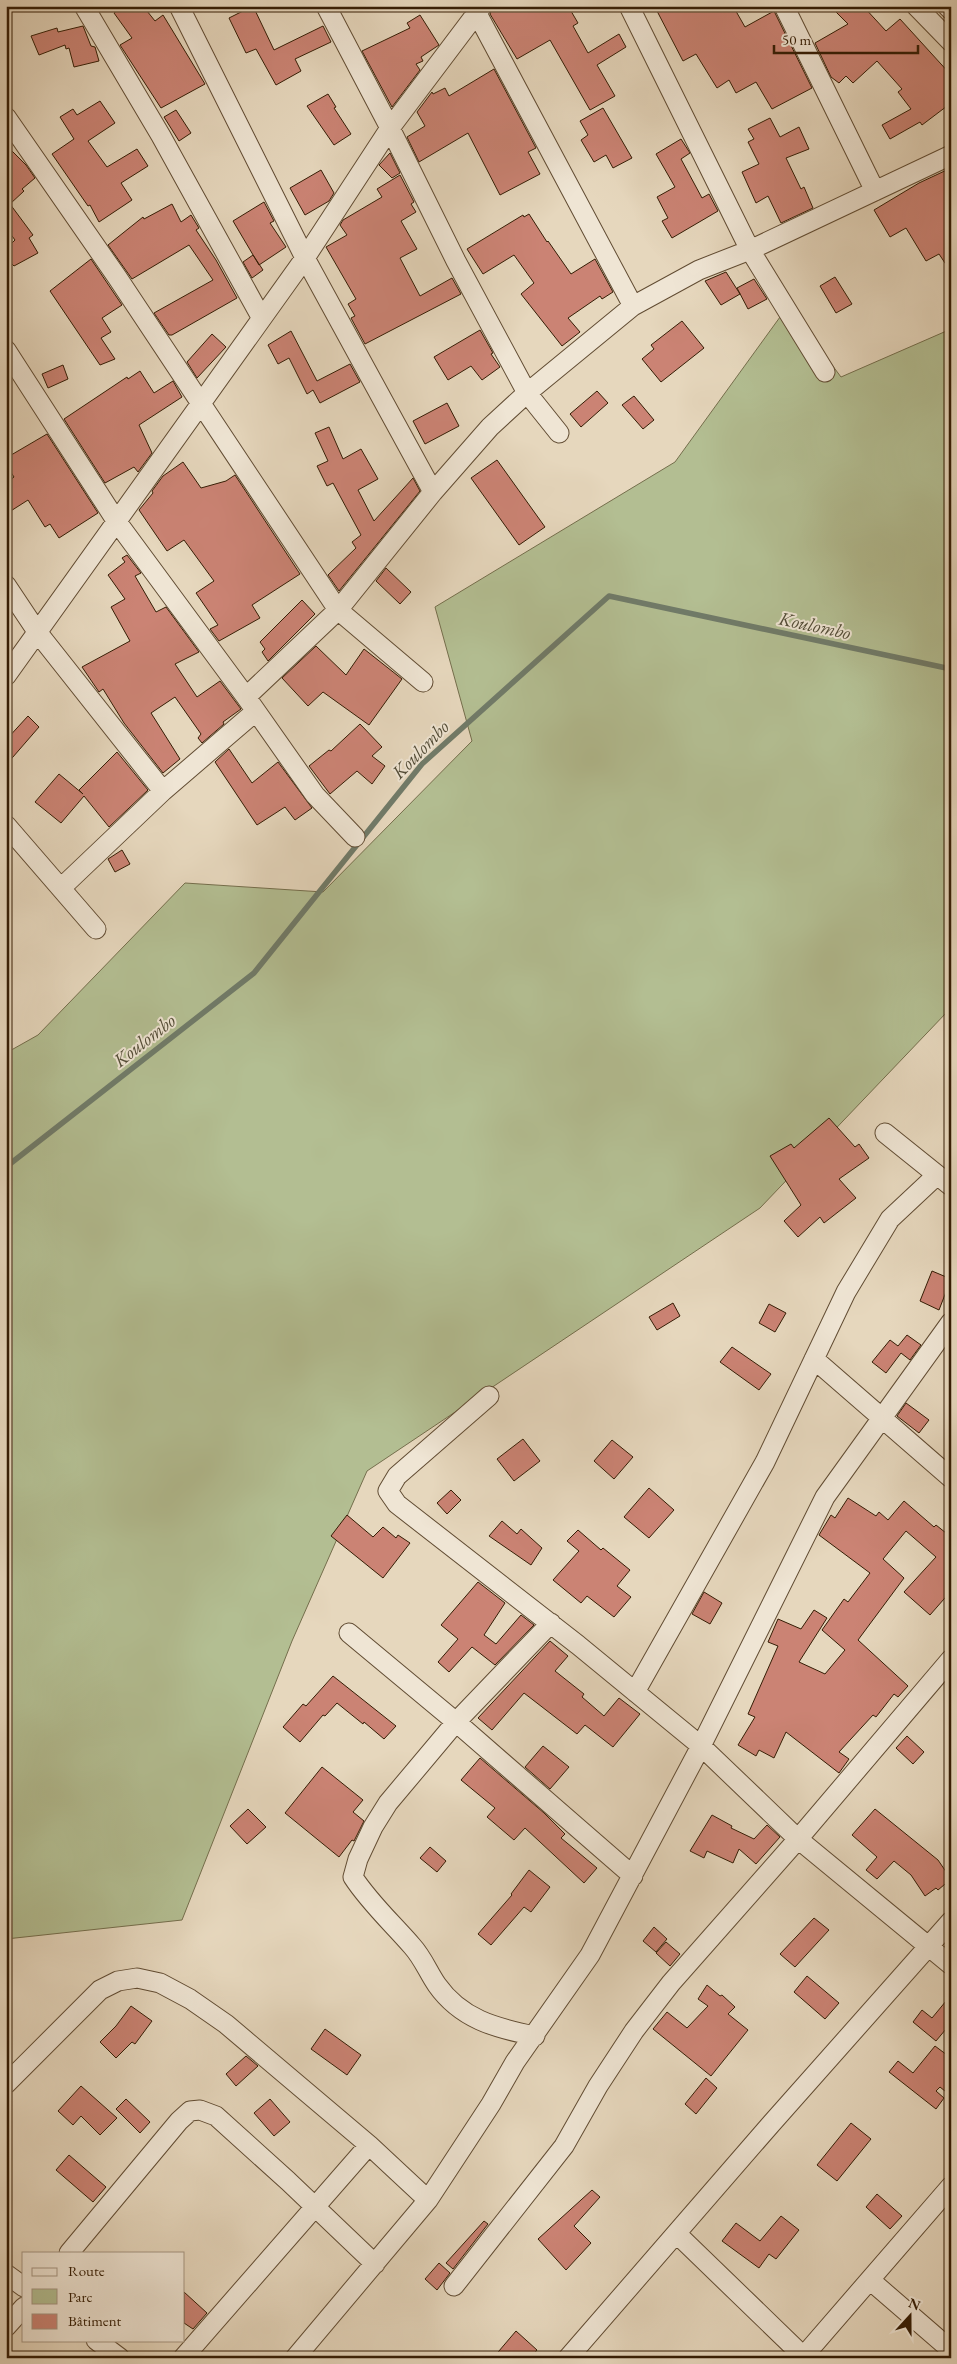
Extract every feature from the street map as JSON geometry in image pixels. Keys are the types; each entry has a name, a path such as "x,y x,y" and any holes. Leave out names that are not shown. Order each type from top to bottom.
{"street":[{"path":"84,6 161,136 261,317"},
{"path":"179,6 305,258 433,492"},
{"path":"326,6 390,128 456,261 527,394 559,433"},
{"path":"629,6 750,250 825,372"},
{"path":"784,6 875,190"},
{"path":"916,6 951,42"},
{"path":"947,6 951,10"},
{"path":"6,676 305,258 390,128 477,9 632,306"},
{"path":"6,117 117,277 338,610 423,682"},
{"path":"61,888 163,791 250,704 338,610 433,492 490,428 527,394 632,306 700,270 750,250 951,156"},
{"path":"6,350 117,522 315,795 355,837"},
{"path":"6,585 38,633 163,791"},
{"path":"6,825 96,929"},
{"path":"635,1692 766,1462 846,1292 890,1219 944,1181 885,1132"},
{"path":"295,2358 428,2200 491,2104 515,2062 590,1955 701,1746 825,1497 951,1322"},
{"path":"814,1359 951,1478"},
{"path":"489,1396 397,1476 388,1491 397,1504 551,1623 701,1746 798,1839 951,1965"},
{"path":"535,2036 499,2029 472,2018 450,2000 436,1983 423,1959 353,1877 354,1870 369,1835 388,1803 456,1722 551,1623"},
{"path":"349,1633 456,1722 633,1876"},
{"path":"454,2286 564,2146 598,2086 634,2031 671,1982 798,1839 951,1659"},
{"path":"568,2358 771,2124 951,1921"},
{"path":"6,2084 100,1990 118,1981 138,1978 160,1984 190,1999 226,2024 370,2145 428,2200"},
{"path":"70,2252 190,2111 200,2110 216,2116 375,2264"},
{"path":"184,2358 370,2145"},
{"path":"677,2234 803,2357 951,2186"},
{"path":"6,2274 22,2286"},
{"path":"870,2280 951,2350"},
{"path":"6,2327 22,2309"},
{"path":"99,2342 120,2358"}],"green space":[{"path":"788,306 841,377 951,329 951,1011 947,1012 760,1208 367,1471 292,1641 182,1920 6,1939 6,1053 38,1035 185,883 323,892 472,741 435,607 675,462"}],"building":[{"path":"123,6 143,6 155,21 163,15 205,84 161,108 120,45 132,38 114,13"},
{"path":"253,6 274,50 323,26 331,42 295,59 301,71 276,85 256,49 246,53 229,18"},
{"path":"493,6 568,6 578,23 573,26 588,53 619,34 626,47 597,65 615,96 590,110 550,40 517,59 490,14"},
{"path":"666,6 733,6 745,27 774,11 812,88 772,109 756,82 736,93 729,80 717,88 696,54 683,61 657,11"},
{"path":"830,6 863,6 886,31 900,19 951,75 951,103 922,125 920,122 890,139 882,125 911,109 898,92 902,89 877,61 853,83 846,76 839,83 831,77 815,43 848,24"},
{"path":"420,15 439,45 421,57 423,61 416,64 420,70 392,107 362,51 410,28 407,23"},
{"path":"83,26 91,46 95,47 99,61 74,67 69,48 66,49 65,45 39,55 31,36 57,28 58,32"},
{"path":"494,69 536,148 528,152 540,174 500,195 468,133 419,162 407,137 425,126 417,112 432,92 433,94 445,88 449,96"},
{"path":"328,94 336,107 334,108 351,134 334,145 307,106"},
{"path":"100,101 115,123 88,141 107,167 137,149 148,166 121,183 132,200 99,222 90,205 88,206 52,154 74,139 60,117 73,109 77,115"},
{"path":"603,108 632,158 613,168 606,155 594,162 581,140 588,135 580,121"},
{"path":"176,110 191,133 179,141 164,117"},
{"path":"770,118 780,137 799,127 809,149 786,158 801,189 804,187 813,208 781,223 768,196 756,203 742,172 759,164 748,142 754,139 748,129"},
{"path":"681,139 690,153 681,159 702,198 709,194 718,211 672,238 662,221 668,218 657,197 675,187 656,154"},
{"path":"6,145 26,165 35,178 22,189 24,191 10,204 33,235 29,238 38,253 14,266 6,258 6,249 15,240 6,228"},
{"path":"390,153 400,173 392,178 379,165"},
{"path":"951,168 951,272 939,254 926,261 906,228 890,237 874,210 919,183"},
{"path":"321,170 334,193 329,201 305,215 290,188"},
{"path":"400,175 414,202 411,204 416,212 401,221 417,249 400,258 420,296 452,278 461,294 365,344 351,318 355,316 348,304 356,299 326,247 347,235 340,225 343,220 382,197 377,189"},
{"path":"264,202 274,221 270,223 286,247 259,265 233,221"},
{"path":"172,204 181,222 191,215 199,228 196,230 216,260 237,298 169,335 154,313 213,280 189,245 132,279 108,245 143,217 144,219"},
{"path":"529,214 571,274 595,259 613,292 602,299 600,296 568,318 580,332 562,346 521,294 534,283 514,255 483,274 467,249 523,215 524,217"},
{"path":"253,255 263,270 252,278 243,262"},
{"path":"91,259 122,305 102,318 111,332 101,338 115,359 100,365 50,291"},
{"path":"726,272 740,294 721,305 705,281"},
{"path":"835,277 852,304 836,313 820,286"},
{"path":"754,279 767,299 748,309 737,288"},
{"path":"682,321 704,348 661,382 642,359 654,349 651,345"},
{"path":"480,330 493,353 491,354 500,367 482,380 471,366 448,380 434,357"},
{"path":"291,331 317,381 350,364 360,382 320,403 313,390 307,394 289,358 278,364 268,345"},
{"path":"212,334 226,347 197,378 187,362"},
{"path":"63,365 68,379 48,388 42,374"},
{"path":"140,371 154,393 173,381 182,397 139,425 152,453 138,472 134,467 105,483 64,419 127,377 128,379"},
{"path":"597,391 608,403 581,427 570,414"},
{"path":"634,396 654,420 643,429 622,405"},
{"path":"447,403 459,426 425,444 413,421"},
{"path":"329,427 343,459 361,449 378,479 358,490 374,521 413,478 420,491 339,591 328,575 356,548 352,542 361,535 333,483 327,486 317,466 328,461 315,433"},
{"path":"47,434 98,513 59,538 50,524 45,527 28,500 6,514 6,483 14,477 6,465 6,458"},
{"path":"497,460 545,527 519,545 471,478"},
{"path":"183,462 201,488 226,481 235,475 300,574 252,605 260,618 219,641 210,629 218,625 196,593 214,581 184,540 167,551 139,510 153,493 152,491 163,476"},
{"path":"127,555 141,573 135,576 156,612 166,607 199,652 175,664 197,697 220,681 241,709 223,722 224,724 202,743 198,738 201,734 175,697 151,713 180,759 163,773 124,723 103,689 99,692 82,667 130,641 111,607 125,599 108,575 125,562 122,558"},
{"path":"386,568 411,592 400,604 376,581"},
{"path":"302,600 315,614 268,661 262,652 265,649 260,642"},
{"path":"316,646 346,675 364,649 402,679 369,725 323,692 308,706 282,678"},
{"path":"28,716 39,727 6,765 6,740"},
{"path":"360,724 382,747 372,756 385,766 372,784 357,771 330,794 309,766 329,750 331,751"},
{"path":"229,749 252,783 278,762 312,808 295,820 285,807 257,825 215,762"},
{"path":"117,752 148,790 109,827 84,796 61,823 35,802 59,774 83,794 79,790"},
{"path":"122,850 130,864 115,872 108,859"},
{"path":"829,1118 855,1147 859,1144 869,1158 839,1179 856,1198 824,1223 820,1217 798,1237 784,1221 801,1205 770,1156 791,1144 794,1148"},
{"path":"932,1271 951,1279 939,1310 920,1301"},
{"path":"673,1303 680,1316 657,1330 649,1317"},
{"path":"769,1304 786,1313 775,1332 759,1323"},
{"path":"907,1335 921,1345 910,1360 901,1353 886,1373 872,1362 890,1340 898,1346"},
{"path":"732,1347 771,1374 759,1390 720,1362"},
{"path":"906,1403 929,1420 919,1433 897,1416"},
{"path":"523,1439 540,1461 514,1481 497,1459"},
{"path":"612,1440 633,1457 614,1479 594,1461"},
{"path":"649,1488 674,1510 649,1538 624,1517"},
{"path":"451,1490 461,1500 447,1514 437,1503"},
{"path":"848,1498 876,1516 879,1512 888,1520 904,1501 934,1527 936,1525 951,1537 951,1591 930,1615 904,1592 936,1557 906,1531 883,1559 904,1578 858,1640 908,1686 898,1697 894,1694 876,1717 873,1715 839,1752 849,1759 839,1773 786,1732 774,1758 759,1750 756,1756 738,1745 755,1717 748,1714 778,1646 768,1642 778,1619 801,1629 814,1610 827,1618 799,1662 825,1674 845,1650 822,1630 844,1599 848,1602 870,1573 819,1535 831,1515 835,1518"},
{"path":"347,1515 373,1537 383,1527 396,1538 398,1535 410,1543 383,1578 331,1536"},
{"path":"502,1521 517,1534 521,1529 542,1548 531,1565 489,1536"},
{"path":"578,1530 601,1550 603,1548 630,1570 617,1586 631,1597 614,1617 587,1596 581,1603 553,1580 579,1551 567,1541"},
{"path":"478,1582 505,1603 484,1635 496,1644 521,1615 534,1625 495,1665 472,1647 449,1672 438,1662 458,1639 441,1625"},
{"path":"704,1592 722,1603 710,1624 692,1614"},
{"path":"550,1641 568,1656 555,1671 584,1694 582,1697 604,1716 619,1698 640,1714 613,1747 585,1725 577,1734 524,1693 492,1730 478,1718"},
{"path":"333,1676 396,1726 384,1739 337,1703 325,1716 323,1715 300,1742 283,1727 303,1704 306,1706"},
{"path":"907,1736 924,1752 913,1764 896,1748"},
{"path":"543,1746 569,1767 550,1789 525,1767"},
{"path":"480,1758 544,1813 565,1834 561,1838 597,1868 584,1883 525,1828 514,1840 487,1817 495,1808 461,1780"},
{"path":"322,1767 363,1800 353,1812 364,1821 354,1841 352,1840 339,1857 285,1813"},
{"path":"248,1809 266,1827 247,1844 230,1826"},
{"path":"875,1809 938,1860 951,1879 938,1890 936,1888 925,1896 911,1875 894,1861 877,1879 866,1870 877,1857 852,1835"},
{"path":"712,1815 732,1826 731,1828 754,1839 767,1825 780,1837 756,1864 739,1849 733,1863 707,1851 704,1858 690,1851"},
{"path":"430,1847 446,1861 437,1872 420,1858"},
{"path":"529,1870 550,1887 531,1912 524,1907 491,1945 478,1934 512,1895"},
{"path":"814,1918 829,1930 795,1967 780,1954"},
{"path":"654,1927 667,1939 656,1952 643,1941"},
{"path":"666,1942 680,1954 670,1966 656,1953"},
{"path":"807,1976 839,2003 825,2019 794,1992"},
{"path":"707,1985 735,2007 728,2014 748,2030 711,2076 653,2029 667,2012 687,2028 708,2006 698,1999"},
{"path":"951,1995 951,2023 936,2041 913,2022 922,2010 932,2018"},
{"path":"131,2006 152,2021 135,2044 132,2042 116,2058 100,2042 116,2026"},
{"path":"325,2029 361,2055 347,2075 311,2049"},
{"path":"935,2046 951,2058 951,2096 940,2087 936,2091 944,2098 936,2109 889,2072 898,2061 913,2073"},
{"path":"246,2056 258,2066 236,2086 226,2074"},
{"path":"706,2078 717,2088 696,2114 685,2104"},
{"path":"81,2086 117,2118 100,2135 81,2116 73,2125 58,2111"},
{"path":"126,2099 150,2122 140,2133 116,2109"},
{"path":"270,2099 290,2122 274,2136 254,2113"},
{"path":"851,2123 871,2139 837,2181 817,2165"},
{"path":"69,2155 106,2187 93,2202 56,2170"},
{"path":"592,2190 600,2197 574,2226 591,2243 566,2270 538,2239"},
{"path":"877,2194 902,2216 890,2229 866,2207"},
{"path":"781,2216 799,2230 776,2259 769,2254 759,2268 722,2241 736,2223 760,2241"},
{"path":"484,2221 488,2224 453,2269 446,2263"},
{"path":"439,2263 450,2273 437,2290 425,2279"},
{"path":"185,2293 207,2313 193,2329 185,2324"},
{"path":"516,2331 537,2350 530,2358 493,2358"}],"waterway":[{"name":"Koulombo","path":"6,1167 254,973 422,764 609,596 951,669"}]}
